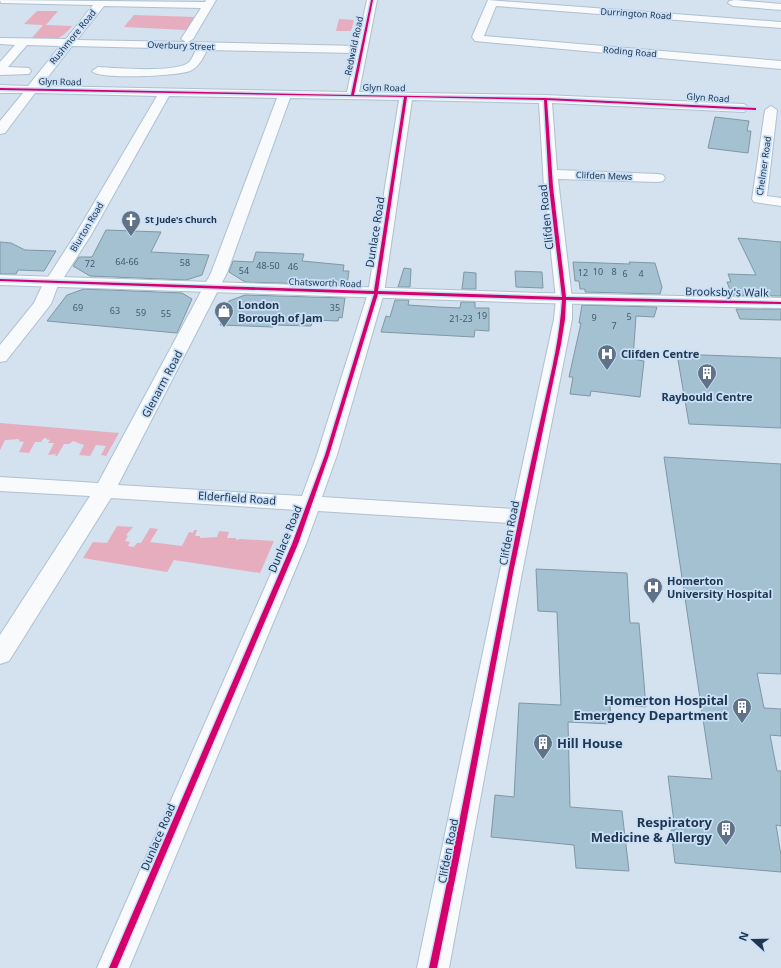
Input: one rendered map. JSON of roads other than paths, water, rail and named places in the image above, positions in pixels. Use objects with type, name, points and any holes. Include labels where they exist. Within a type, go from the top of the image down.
[{"type":"street","points":[[1,0],[209,2]]},
{"type":"street","name":"Redwald Road","points":[[352,96],[372,0]]},
{"type":"street","name":"Rushmore Road","points":[[0,130],[101,2]]},
{"type":"street","points":[[187,39],[209,2]]},
{"type":"street","name":"Durrington Road","points":[[493,2],[781,25]]},
{"type":"street","name":"Roding Road","points":[[493,2],[478,37],[480,39],[781,65]]},
{"type":"street","points":[[733,3],[781,7]]},
{"type":"street","name":"Overbury Street","points":[[0,41],[362,50]]},
{"type":"street","points":[[0,70],[24,42]]},
{"type":"street","points":[[98,71],[167,72],[181,70],[192,66],[203,46]]},
{"type":"street","points":[[0,70],[25,71]]},
{"type":"street","name":"Glyn Road","points":[[0,89],[545,99],[776,111]]},
{"type":"street","name":"Blurton Road","points":[[0,357],[42,304],[53,282],[83,235],[165,92]]},
{"type":"street","name":"Glenarm Road","points":[[0,655],[105,490],[194,323],[212,287],[285,94]]},
{"type":"street","name":"Dunlace Road","points":[[113,968],[286,565],[310,503],[341,410],[376,293],[406,97]]},
{"type":"street","name":"Clifden Road","points":[[433,968],[458,854],[522,517],[563,319],[564,299],[545,99]]},
{"type":"street","name":"Chelmer Road","points":[[776,111],[759,200],[781,202]]},
{"type":"street","name":"Clifden Mews","points":[[551,174],[658,178]]},
{"type":"street","name":"Chatsworth Road","points":[[0,280],[564,299],[673,301]]},
{"type":"street","name":"Brooksby's Walk","points":[[673,301],[781,302]]},
{"type":"street","name":"Elderfield Road","points":[[0,484],[522,517]]},
{"type":"place","name":"St Jude's Church","points":[[131,237]]},
{"type":"place","name":"London Borough of Jam","points":[[224,328]]},
{"type":"place","name":"Clifden Centre","points":[[607,371]]},
{"type":"place","name":"Raybould Centre","points":[[707,390]]},
{"type":"place","name":"Homerton University Hospital","points":[[653,604]]},
{"type":"place","name":"Homerton Hospital Emergency Department","points":[[742,724]]},
{"type":"place","name":"Hill House","points":[[543,760]]},
{"type":"place","name":"Respiratory Medicine & Allergy","points":[[726,846]]}]
